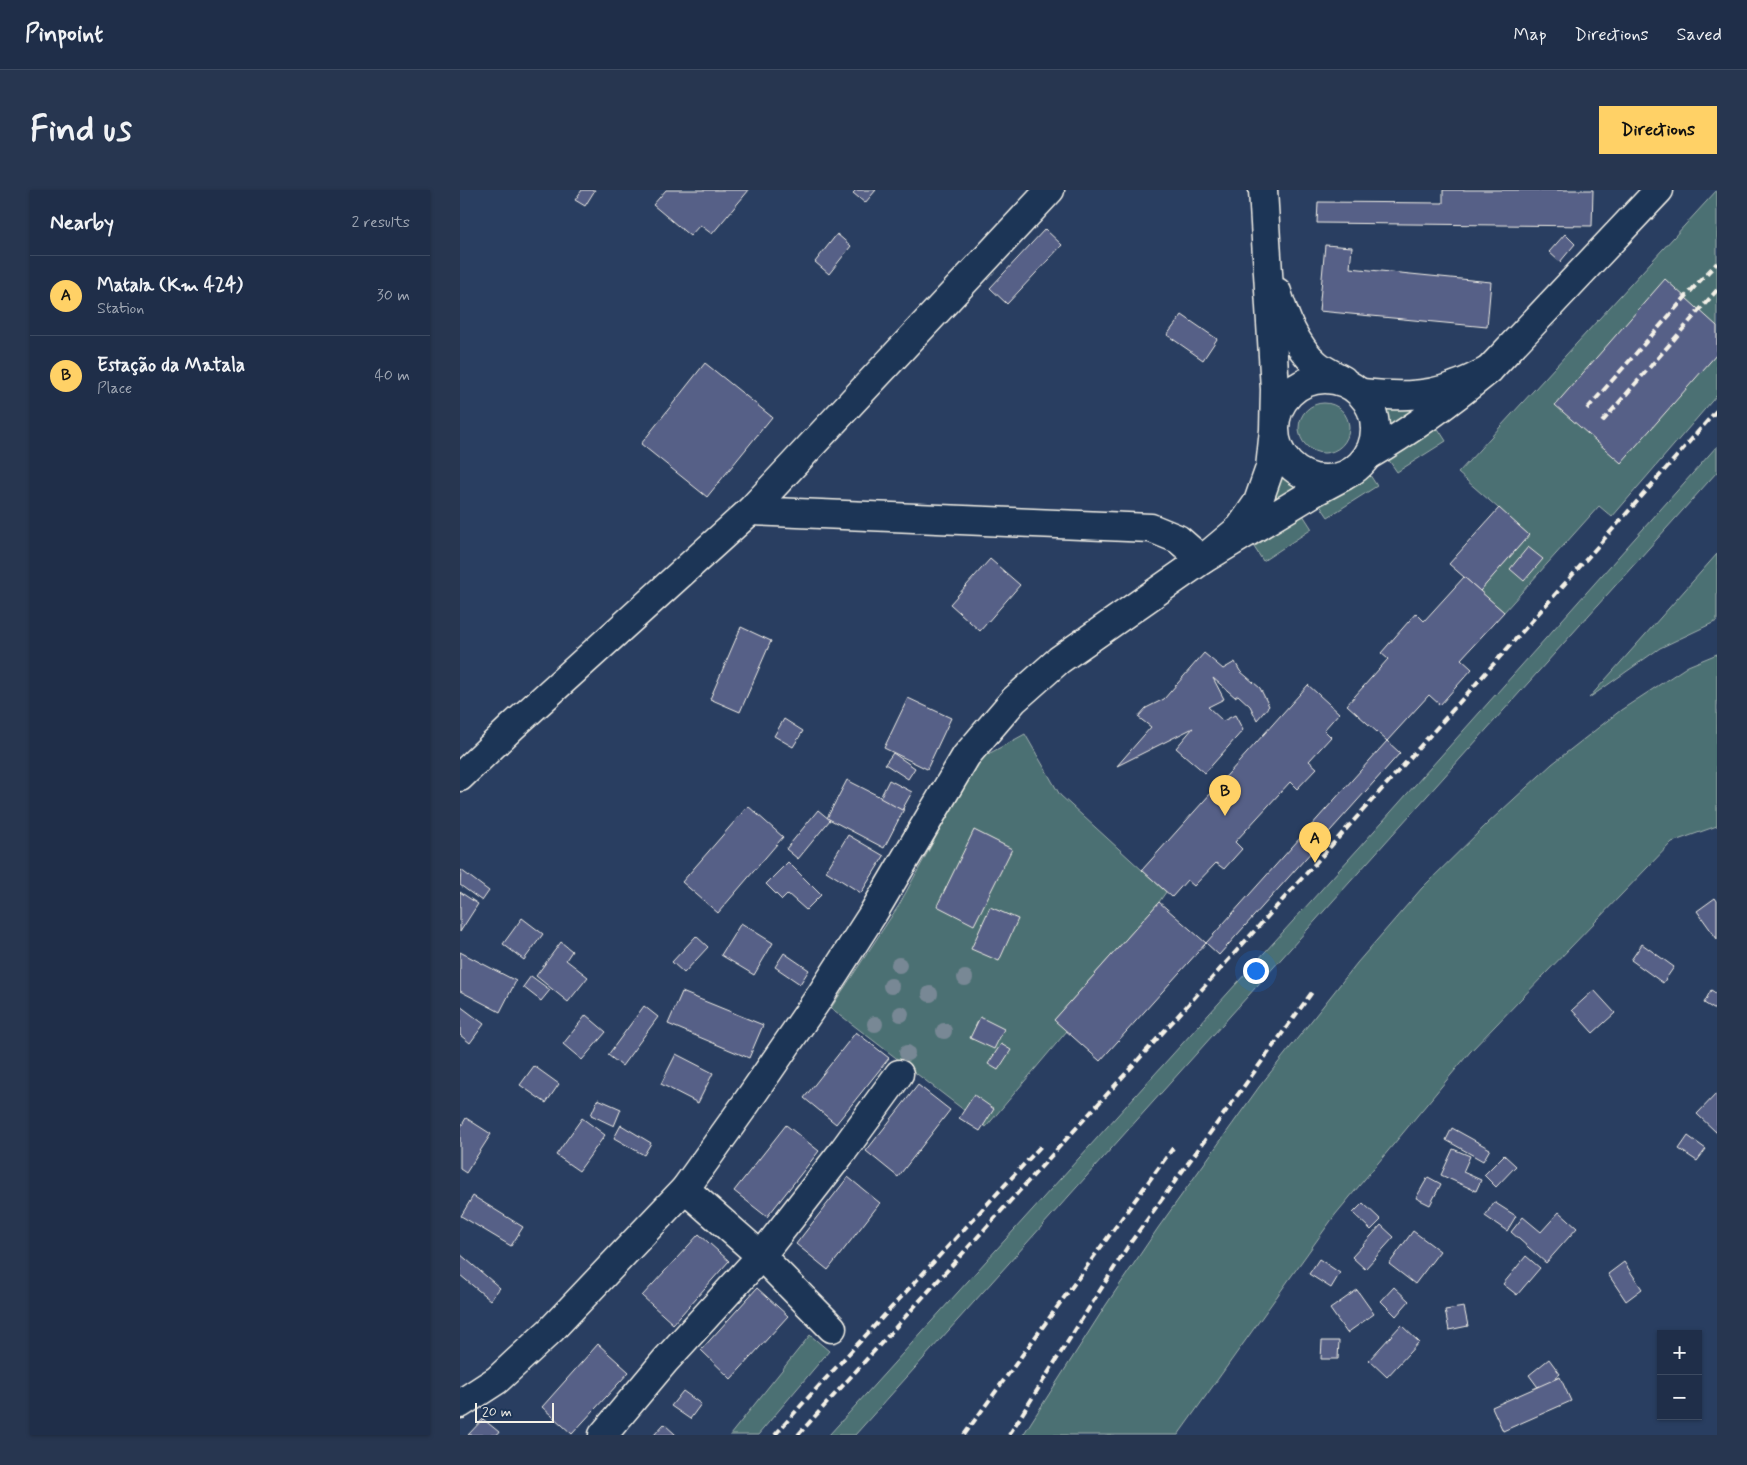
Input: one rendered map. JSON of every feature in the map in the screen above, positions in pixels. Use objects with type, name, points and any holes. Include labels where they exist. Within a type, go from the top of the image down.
[{"type":"street","points":[[460,777],[512,727],[750,510],[1050,190]]},
{"type":"street","points":[[1264,190],[1275,389],[1274,430],[1277,446],[1285,460],[1297,471],[1312,478],[1328,480],[1344,476]]},
{"type":"street","points":[[1368,455],[1442,409],[1489,370],[1636,202],[1659,190]]},
{"type":"street","points":[[460,1404],[498,1380],[552,1330],[685,1189],[836,972],[966,756],[1014,700],[1059,660],[1202,560],[1316,491],[1358,468],[1368,455],[1375,440],[1376,424],[1372,407],[1355,388],[1317,365],[1299,345],[1284,313],[1268,259]]},
{"type":"street","points":[[1202,560],[1240,528],[1258,502],[1270,468],[1277,413],[1285,398],[1298,386],[1314,379],[1331,378],[1355,388],[1387,395],[1418,395],[1453,387],[1489,370]]},
{"type":"street","points":[[750,510],[1151,528],[1178,539],[1202,560]]},
{"type":"street","points":[[603,1435],[665,1362],[761,1256],[843,1151],[899,1074]]},
{"type":"street","points":[[685,1189],[761,1256],[832,1328]]},
{"type":"green space","points":[[1717,190],[1717,395],[1612,517],[1599,506],[1504,612],[1480,591],[1529,535],[1458,473]]},
{"type":"green space","points":[[1329,403],[1342,410],[1348,418],[1348,438],[1342,446],[1334,452],[1319,453],[1306,446],[1300,438],[1299,423],[1306,410],[1314,404]]},
{"type":"green space","points":[[1434,403],[1387,432],[1387,419],[1380,405]]},
{"type":"green space","points":[[1437,427],[1446,441],[1397,472],[1388,459]]},
{"type":"green space","points":[[1717,446],[1717,472],[855,1435],[829,1435],[1358,849]]},
{"type":"green space","points":[[1278,469],[1290,480],[1306,486],[1259,518]]},
{"type":"green space","points":[[1368,472],[1377,486],[1328,517],[1319,504]]},
{"type":"green space","points":[[1303,515],[1312,529],[1263,561],[1254,547]]},
{"type":"green space","points":[[1717,554],[1717,621],[1660,648],[1589,698]]},
{"type":"green space","points":[[1717,654],[1717,826],[1672,842],[1470,1052],[1335,1215],[1178,1435],[1023,1435],[1158,1228],[1259,1087],[1357,963],[1422,888],[1552,764],[1621,710],[1688,666]]},
{"type":"green space","points":[[1025,734],[1060,795],[1166,892],[1054,1020],[1067,1031],[986,1127],[831,1008],[899,905],[969,776],[981,758]]},
{"type":"green space","points":[[810,1335],[829,1351],[758,1435],[730,1435]]},
{"type":"building","points":[[582,190],[595,190],[585,206],[575,200]]},
{"type":"building","points":[[666,190],[749,190],[712,234],[700,225],[690,236],[653,205]]},
{"type":"building","points":[[856,190],[876,190],[865,203],[853,193]]},
{"type":"building","points":[[1443,190],[1593,190],[1592,226],[1317,223],[1318,202],[1443,203]]},
{"type":"building","points":[[1045,229],[1062,245],[1007,304],[990,288]]},
{"type":"building","points":[[837,234],[851,246],[829,274],[815,262]]},
{"type":"building","points":[[1565,234],[1575,244],[1560,262],[1549,252]]},
{"type":"building","points":[[1325,245],[1352,247],[1350,268],[1491,282],[1487,327],[1319,311]]},
{"type":"building","points":[[1665,279],[1717,326],[1717,354],[1621,463],[1555,405]]},
{"type":"building","points":[[1182,315],[1217,339],[1203,360],[1167,335]]},
{"type":"building","points":[[705,363],[772,417],[707,497],[641,444]]},
{"type":"building","points":[[1499,508],[1529,535],[1480,591],[1449,564]]},
{"type":"building","points":[[1528,547],[1543,559],[1524,581],[1510,569]]},
{"type":"building","points":[[990,559],[1020,585],[980,631],[950,604]]},
{"type":"building","points":[[1464,577],[1504,612],[1461,659],[1472,669],[1440,705],[1429,695],[1387,741],[1347,705],[1388,659],[1381,653],[1416,613],[1424,621]]},
{"type":"building","points":[[741,627],[771,641],[740,712],[710,699]]},
{"type":"building","points":[[1204,653],[1223,669],[1235,662],[1240,671],[1260,688],[1269,706],[1257,720],[1250,706],[1238,695],[1235,697],[1213,678],[1224,699],[1208,707],[1223,721],[1235,715],[1243,730],[1205,773],[1176,748],[1193,728],[1117,766],[1151,727],[1138,717],[1146,708],[1164,699]]},
{"type":"building","points":[[1308,685],[1339,713],[1324,730],[1331,737],[1309,761],[1317,768],[1297,789],[1290,782],[1235,842],[1242,849],[1224,869],[1216,863],[1194,886],[1187,880],[1172,897],[1142,870]]},
{"type":"building","points":[[908,698],[951,718],[927,769],[884,748]]},
{"type":"building","points":[[784,719],[803,731],[793,747],[774,736]]},
{"type":"building","points":[[1387,741],[1400,753],[1219,955],[1206,943]]},
{"type":"building","points":[[893,753],[915,768],[908,779],[885,764]]},
{"type":"building","points":[[847,780],[904,809],[884,848],[827,818]]},
{"type":"building","points":[[889,780],[912,792],[902,810],[880,798]]},
{"type":"building","points":[[748,806],[783,837],[718,913],[682,882]]},
{"type":"building","points":[[818,810],[830,820],[798,859],[786,849]]},
{"type":"building","points":[[974,830],[1012,849],[974,925],[937,906]]},
{"type":"building","points":[[848,835],[884,856],[861,893],[826,871]]},
{"type":"building","points":[[788,862],[821,895],[806,910],[788,894],[782,900],[766,884]]},
{"type":"building","points":[[461,870],[489,891],[482,901],[460,885]]},
{"type":"building","points":[[460,892],[478,904],[460,932]]},
{"type":"building","points":[[1715,898],[1717,901],[1717,939],[1697,911]]},
{"type":"building","points":[[1159,902],[1206,943],[1100,1061],[1054,1020]]},
{"type":"building","points":[[990,907],[1018,919],[999,961],[971,949]]},
{"type":"building","points":[[522,918],[543,934],[524,960],[503,944]]},
{"type":"building","points":[[741,923],[773,943],[754,975],[721,955]]},
{"type":"building","points":[[696,936],[708,947],[684,973],[672,962]]},
{"type":"building","points":[[561,942],[572,951],[566,960],[588,977],[568,1002],[536,976]]},
{"type":"building","points":[[1642,944],[1674,967],[1663,983],[1631,960]]},
{"type":"building","points":[[460,952],[516,981],[500,1012],[460,991]]},
{"type":"building","points":[[784,953],[809,970],[800,984],[775,967]]},
{"type":"building","points":[[531,976],[550,990],[541,1001],[523,987]]},
{"type":"building","points":[[1594,990],[1615,1013],[1593,1033],[1572,1010]]},
{"type":"building","points":[[1711,990],[1717,994],[1717,1011],[1704,1003]]},
{"type":"building","points":[[682,992],[763,1025],[749,1058],[668,1024]]},
{"type":"building","points":[[460,1006],[484,1024],[470,1043],[460,1035]]},
{"type":"building","points":[[644,1006],[658,1017],[622,1066],[608,1055]]},
{"type":"building","points":[[586,1015],[606,1032],[582,1060],[563,1044]]},
{"type":"building","points":[[980,1017],[1004,1029],[994,1049],[970,1038]]},
{"type":"building","points":[[856,1032],[889,1058],[836,1124],[804,1098]]},
{"type":"building","points":[[1001,1044],[1011,1050],[998,1070],[988,1064]]},
{"type":"building","points":[[676,1054],[713,1073],[698,1103],[661,1084]]},
{"type":"building","points":[[534,1066],[559,1084],[546,1103],[520,1085]]},
{"type":"building","points":[[918,1085],[950,1110],[898,1177],[866,1151]]},
{"type":"building","points":[[1717,1093],[1717,1133],[1697,1114]]},
{"type":"building","points":[[974,1095],[994,1109],[980,1131],[959,1118]]},
{"type":"building","points":[[598,1099],[621,1109],[614,1126],[591,1115]]},
{"type":"building","points":[[466,1118],[491,1134],[466,1173],[460,1169],[460,1128]]},
{"type":"building","points":[[582,1118],[605,1135],[579,1171],[556,1155]]},
{"type":"building","points":[[621,1125],[651,1143],[644,1155],[614,1138]]},
{"type":"building","points":[[786,1125],[819,1151],[767,1217],[734,1191]]},
{"type":"building","points":[[1452,1128],[1490,1149],[1483,1161],[1446,1140]]},
{"type":"building","points":[[1688,1136],[1706,1149],[1697,1161],[1679,1149]]},
{"type":"building","points":[[1453,1149],[1470,1156],[1463,1172],[1481,1180],[1476,1191],[1441,1175]]},
{"type":"building","points":[[1504,1155],[1516,1166],[1496,1187],[1484,1175]]},
{"type":"building","points":[[848,1177],[880,1203],[828,1270],[796,1244]]},
{"type":"building","points":[[1428,1177],[1441,1184],[1430,1205],[1416,1198]]},
{"type":"building","points":[[473,1196],[523,1227],[511,1246],[461,1216]]},
{"type":"building","points":[[1494,1202],[1516,1216],[1507,1231],[1485,1216]]},
{"type":"building","points":[[1363,1203],[1381,1220],[1371,1230],[1353,1213]]},
{"type":"building","points":[[1559,1212],[1577,1228],[1546,1263],[1511,1232],[1523,1217],[1541,1232]]},
{"type":"building","points":[[1381,1225],[1394,1237],[1365,1269],[1352,1257]]},
{"type":"building","points":[[1413,1231],[1440,1251],[1415,1284],[1389,1264]]},
{"type":"building","points":[[699,1234],[729,1261],[673,1324],[642,1296]]},
{"type":"building","points":[[460,1254],[500,1288],[490,1300],[460,1275]]},
{"type":"building","points":[[1526,1256],[1540,1268],[1517,1295],[1503,1284]]},
{"type":"building","points":[[1319,1259],[1340,1273],[1331,1288],[1309,1274]]},
{"type":"building","points":[[1624,1262],[1642,1289],[1626,1301],[1608,1274]]},
{"type":"building","points":[[1394,1287],[1409,1301],[1396,1316],[1381,1301]]},
{"type":"building","points":[[757,1288],[788,1316],[731,1379],[701,1350]]},
{"type":"building","points":[[1357,1290],[1374,1314],[1347,1333],[1330,1309]]},
{"type":"building","points":[[1464,1307],[1468,1326],[1449,1330],[1445,1310]]},
{"type":"building","points":[[1401,1325],[1419,1342],[1387,1377],[1369,1360]]},
{"type":"building","points":[[1322,1341],[1339,1341],[1338,1359],[1321,1359]]},
{"type":"building","points":[[598,1344],[629,1372],[572,1434],[542,1407]]},
{"type":"building","points":[[1549,1359],[1560,1374],[1540,1390],[1529,1375]]},
{"type":"building","points":[[1560,1377],[1571,1401],[1503,1431],[1492,1407]]},
{"type":"building","points":[[683,1391],[701,1404],[690,1419],[671,1406]]},
{"type":"building","points":[[483,1419],[499,1432],[497,1435],[468,1435]]},
{"type":"building","points":[[664,1424],[676,1435],[654,1435]]},
{"type":"railway","points":[[1587,409],[1717,263]]},
{"type":"railway","points":[[1602,422],[1717,290]]},
{"type":"railway","points":[[798,1435],[1375,797],[1717,410]]},
{"type":"railway","points":[[1009,1435],[1128,1246],[1313,991]]},
{"type":"railway","points":[[775,1435],[1041,1146]]},
{"type":"railway","points":[[964,1435],[1173,1148]]},
{"type":"place","name":"Estação da Matala","points":[[1225,816]]},
{"type":"place","name":"Matala (Km 424)","points":[[1315,863]]}]
